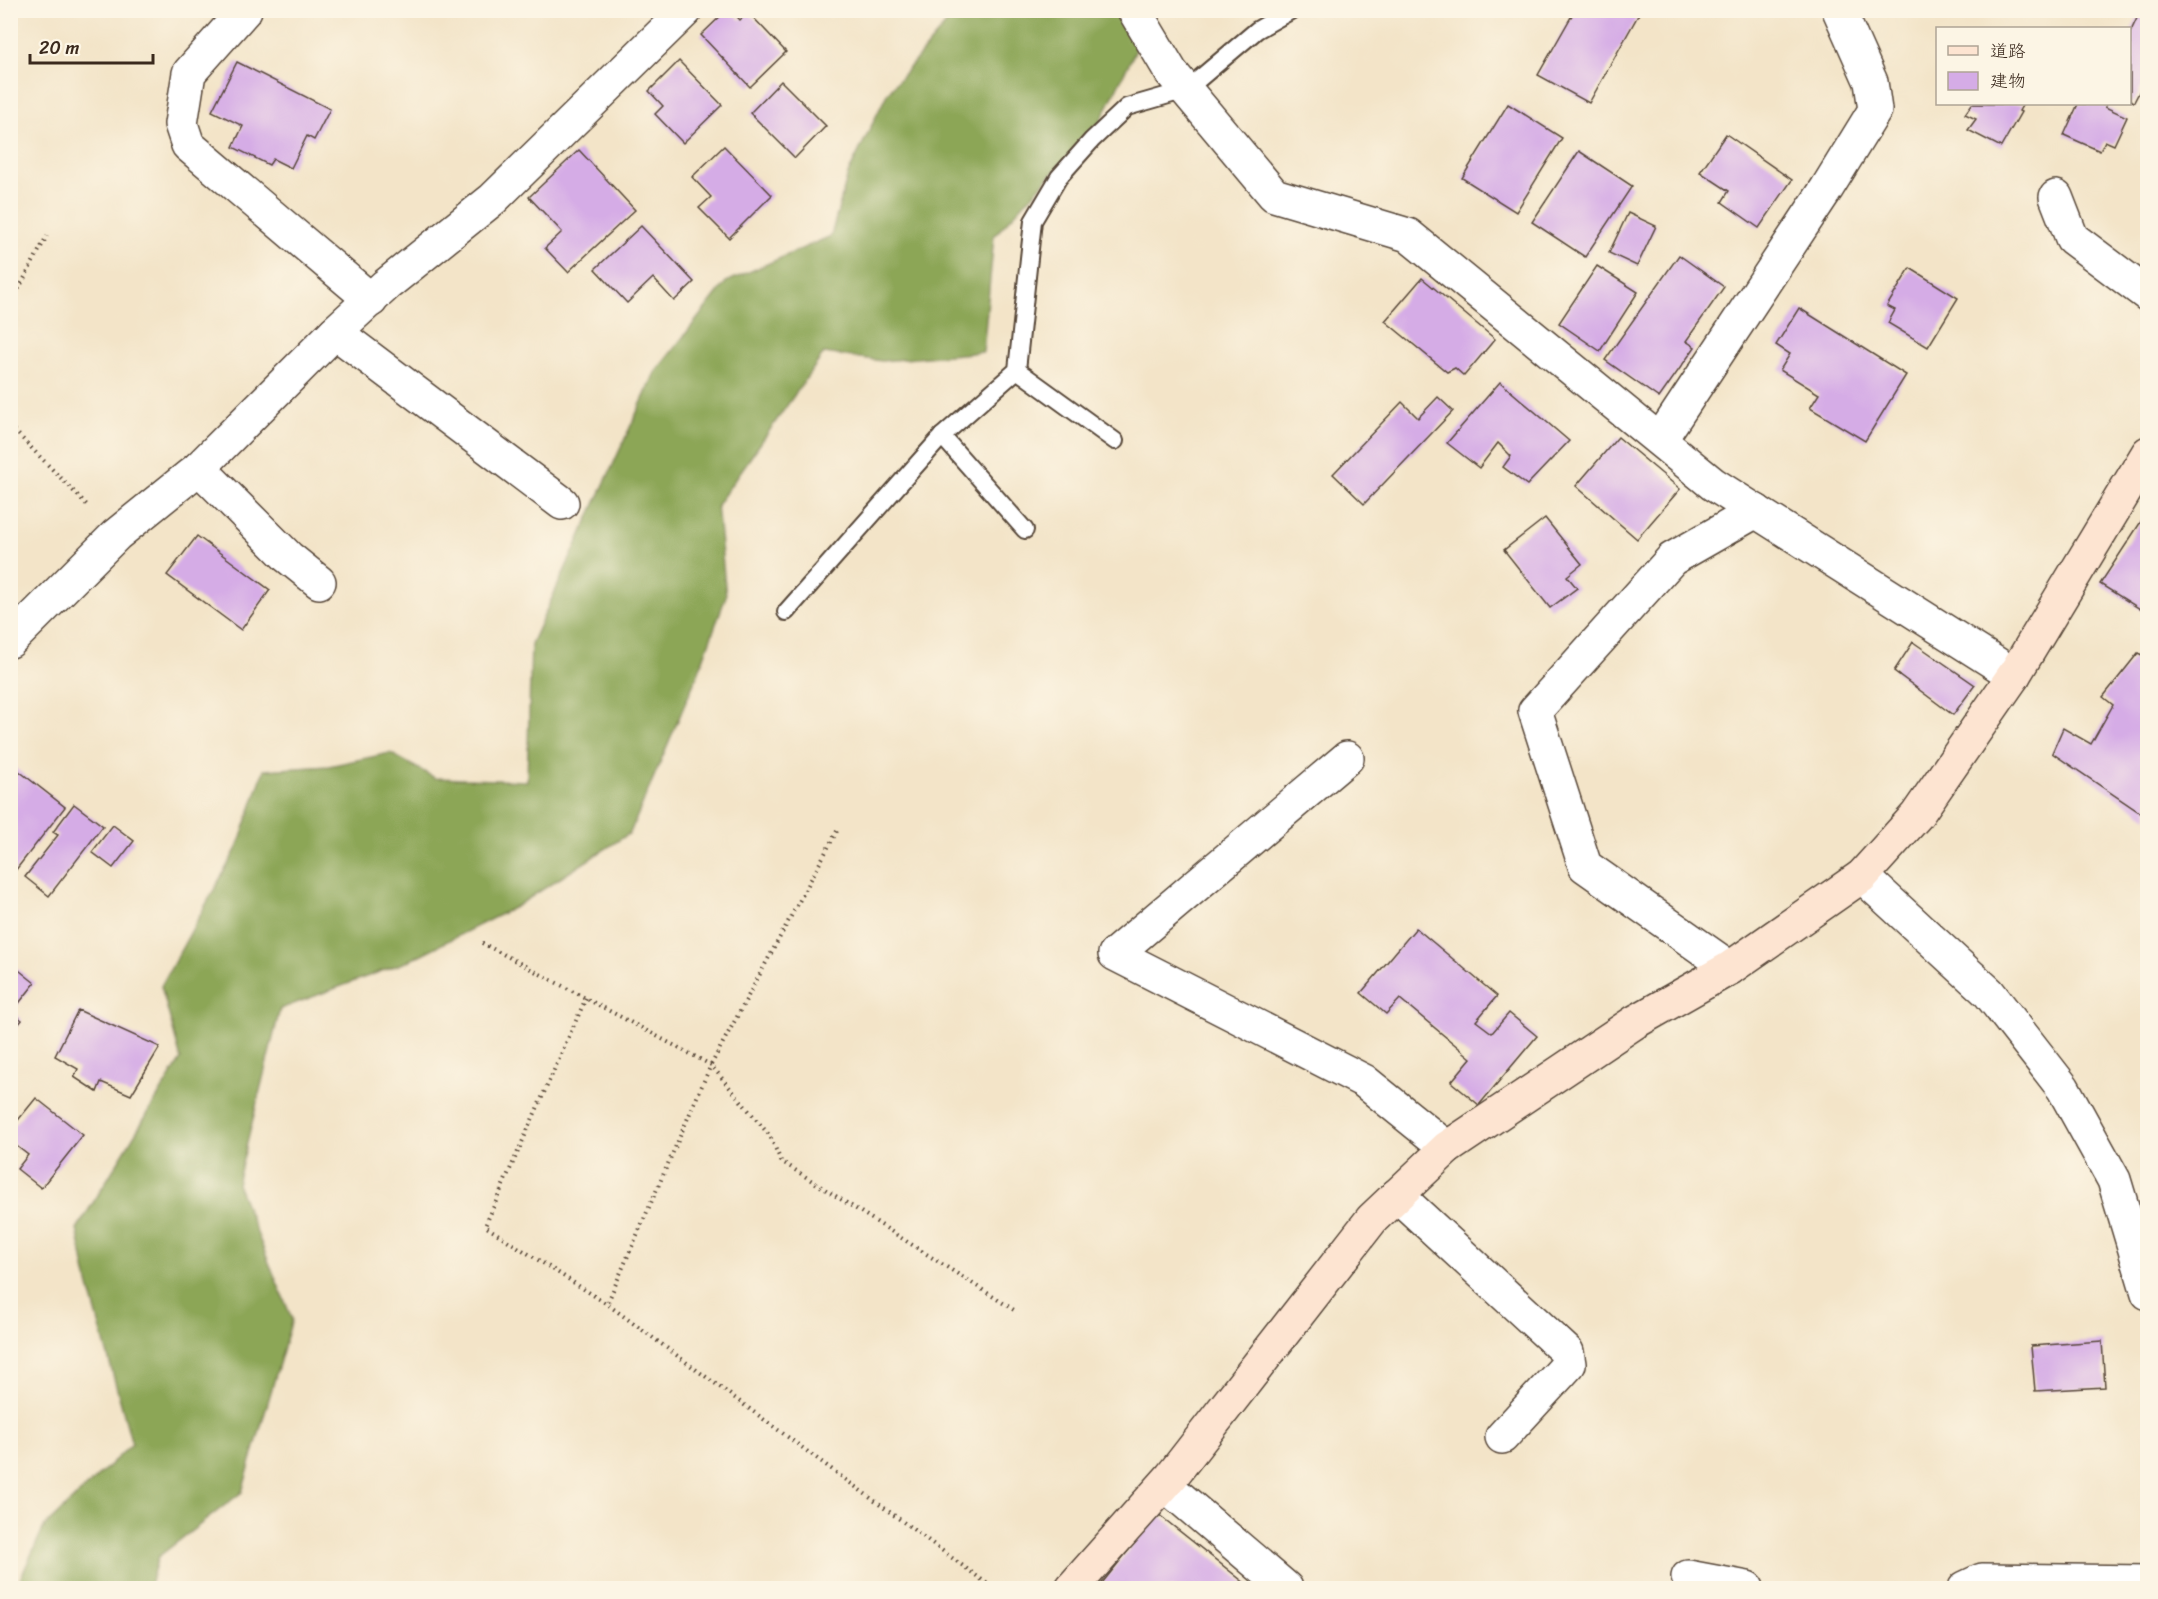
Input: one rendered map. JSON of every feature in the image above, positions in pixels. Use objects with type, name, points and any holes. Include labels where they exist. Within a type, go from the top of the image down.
[{"type":"street","points":[[245,10],[189,73],[181,124],[188,145],[371,300]]},
{"type":"street","points":[[10,641],[116,535],[199,468],[335,332],[493,199],[686,10]]},
{"type":"street","points":[[1134,10],[1170,72],[1274,195],[1408,235],[1713,484],[2014,675]]},
{"type":"street","points":[[1660,440],[1827,188],[1875,110],[1871,82],[1839,10]]},
{"type":"street","points":[[2056,196],[2072,238],[2148,295]]},
{"type":"street","points":[[335,332],[562,503]]},
{"type":"street","points":[[1072,1588],[1165,1485],[1372,1219],[1447,1148],[1635,1022],[1730,968],[1862,876],[1917,815],[2014,675],[2148,453]]},
{"type":"street","points":[[199,468],[288,557],[318,582]]},
{"type":"street","points":[[1730,968],[1585,866],[1535,711],[1672,559],[1756,511]]},
{"type":"street","points":[[1347,758],[1116,954],[1364,1081],[1447,1148]]},
{"type":"street","points":[[1862,876],[1989,993],[2063,1088],[2114,1180],[2148,1293]]},
{"type":"street","points":[[1397,1195],[1567,1352],[1569,1364],[1502,1437]]},
{"type":"street","points":[[1165,1485],[1286,1588]]},
{"type":"street","points":[[1688,1576],[1747,1588]]},
{"type":"street","points":[[1965,1588],[1982,1580],[2148,1582]]},
{"type":"lane","points":[[786,612],[942,436],[1017,370],[1033,221],[1054,186],[1092,140],[1127,107],[1186,90],[1257,30],[1292,10]]},
{"type":"lane","points":[[1017,370],[1115,441]]},
{"type":"lane","points":[[942,436],[1025,530]]},
{"type":"path","points":[[10,305],[47,236]]},
{"type":"path","points":[[10,426],[116,535]]},
{"type":"path","points":[[607,1305],[711,1065],[837,831]]},
{"type":"path","points":[[482,943],[711,1065],[770,1136],[781,1161],[1014,1310]]},
{"type":"path","points":[[586,998],[485,1226],[607,1305],[993,1588]]},
{"type":"green space","points":[[957,11],[1155,11],[1100,122],[994,236],[983,352],[882,361],[824,353],[717,505],[726,596],[699,671],[630,833],[517,906],[406,962],[280,1009],[237,1184],[292,1319],[242,1492],[158,1557],[149,1588],[16,1588],[44,1527],[132,1444],[88,1283],[77,1229],[181,1059],[161,986],[238,846],[264,770],[329,766],[390,753],[435,778],[527,781],[531,644],[655,373],[726,282],[831,236],[848,174],[887,94]]},
{"type":"building","points":[[727,10],[731,10],[740,20],[748,12],[786,52],[750,87],[701,35]]},
{"type":"building","points":[[1575,10],[1641,10],[1589,103],[1538,75]]},
{"type":"building","points":[[2140,12],[2148,16],[2148,75],[2134,102],[2131,100],[2131,31]]},
{"type":"building","points":[[679,61],[722,105],[683,143],[655,114],[663,106],[649,91]]},
{"type":"building","points":[[237,62],[330,109],[314,140],[307,136],[291,168],[273,159],[269,165],[233,147],[243,126],[212,111]]},
{"type":"building","points":[[781,81],[826,126],[795,158],[750,113]]},
{"type":"building","points":[[1508,104],[1562,138],[1516,212],[1462,178]]},
{"type":"building","points":[[1971,105],[2022,105],[2019,111],[2021,112],[2001,147],[1968,130],[1976,119],[1965,114]]},
{"type":"building","points":[[2078,105],[2106,105],[2105,107],[2127,117],[2114,145],[2105,141],[2100,151],[2064,135]]},
{"type":"building","points":[[1726,134],[1792,180],[1759,228],[1722,202],[1729,191],[1700,172]]},
{"type":"building","points":[[724,146],[772,195],[729,238],[699,208],[711,197],[692,177]]},
{"type":"building","points":[[579,150],[635,210],[568,272],[545,248],[562,232],[529,197]]},
{"type":"building","points":[[1579,151],[1632,186],[1585,257],[1532,222]]},
{"type":"building","points":[[1628,213],[1656,226],[1637,266],[1609,253]]},
{"type":"building","points":[[641,226],[694,282],[674,301],[653,278],[627,303],[595,269]]},
{"type":"building","points":[[1679,255],[1724,287],[1686,341],[1695,347],[1659,398],[1605,360]]},
{"type":"building","points":[[1597,266],[1638,292],[1600,351],[1559,323]]},
{"type":"building","points":[[1910,268],[1958,298],[1928,347],[1888,323],[1895,310],[1887,306]]},
{"type":"building","points":[[1422,278],[1495,339],[1464,376],[1455,368],[1447,372],[1385,321]]},
{"type":"building","points":[[1799,308],[1906,375],[1865,441],[1810,408],[1819,394],[1780,370],[1790,354],[1776,345]]},
{"type":"building","points":[[1500,382],[1569,441],[1527,485],[1503,467],[1511,456],[1498,443],[1479,468],[1447,443]]},
{"type":"building","points":[[1438,397],[1453,411],[1364,504],[1333,474],[1402,402],[1418,418]]},
{"type":"building","points":[[1618,437],[1680,489],[1637,539],[1576,486]]},
{"type":"building","points":[[2148,511],[2148,614],[2100,584]]},
{"type":"building","points":[[1545,518],[1582,564],[1567,576],[1577,588],[1550,608],[1504,550]]},
{"type":"building","points":[[197,536],[270,590],[241,630],[167,575]]},
{"type":"building","points":[[1913,642],[1975,685],[1953,715],[1894,671]]},
{"type":"building","points":[[2138,653],[2148,658],[2148,818],[2052,753],[2063,728],[2091,744],[2113,705],[2103,697]]},
{"type":"building","points":[[10,764],[65,807],[15,871],[10,868]]},
{"type":"building","points":[[74,804],[103,826],[49,896],[25,877],[58,835],[53,832]]},
{"type":"building","points":[[113,825],[134,841],[113,868],[92,852]]},
{"type":"building","points":[[1416,928],[1497,996],[1476,1021],[1492,1033],[1509,1013],[1537,1036],[1479,1105],[1451,1082],[1471,1058],[1400,999],[1386,1014],[1361,993]]},
{"type":"building","points":[[10,963],[35,983],[12,1012],[22,1020],[10,1034]]},
{"type":"building","points":[[78,1010],[160,1047],[131,1095],[101,1082],[97,1092],[74,1077],[78,1069],[55,1056]]},
{"type":"building","points":[[36,1098],[83,1135],[41,1188],[17,1169],[28,1155],[10,1141],[10,1130]]},
{"type":"building","points":[[2102,1341],[2105,1387],[2035,1391],[2031,1346]]},
{"type":"building","points":[[1158,1514],[1251,1588],[1098,1588]]}]
